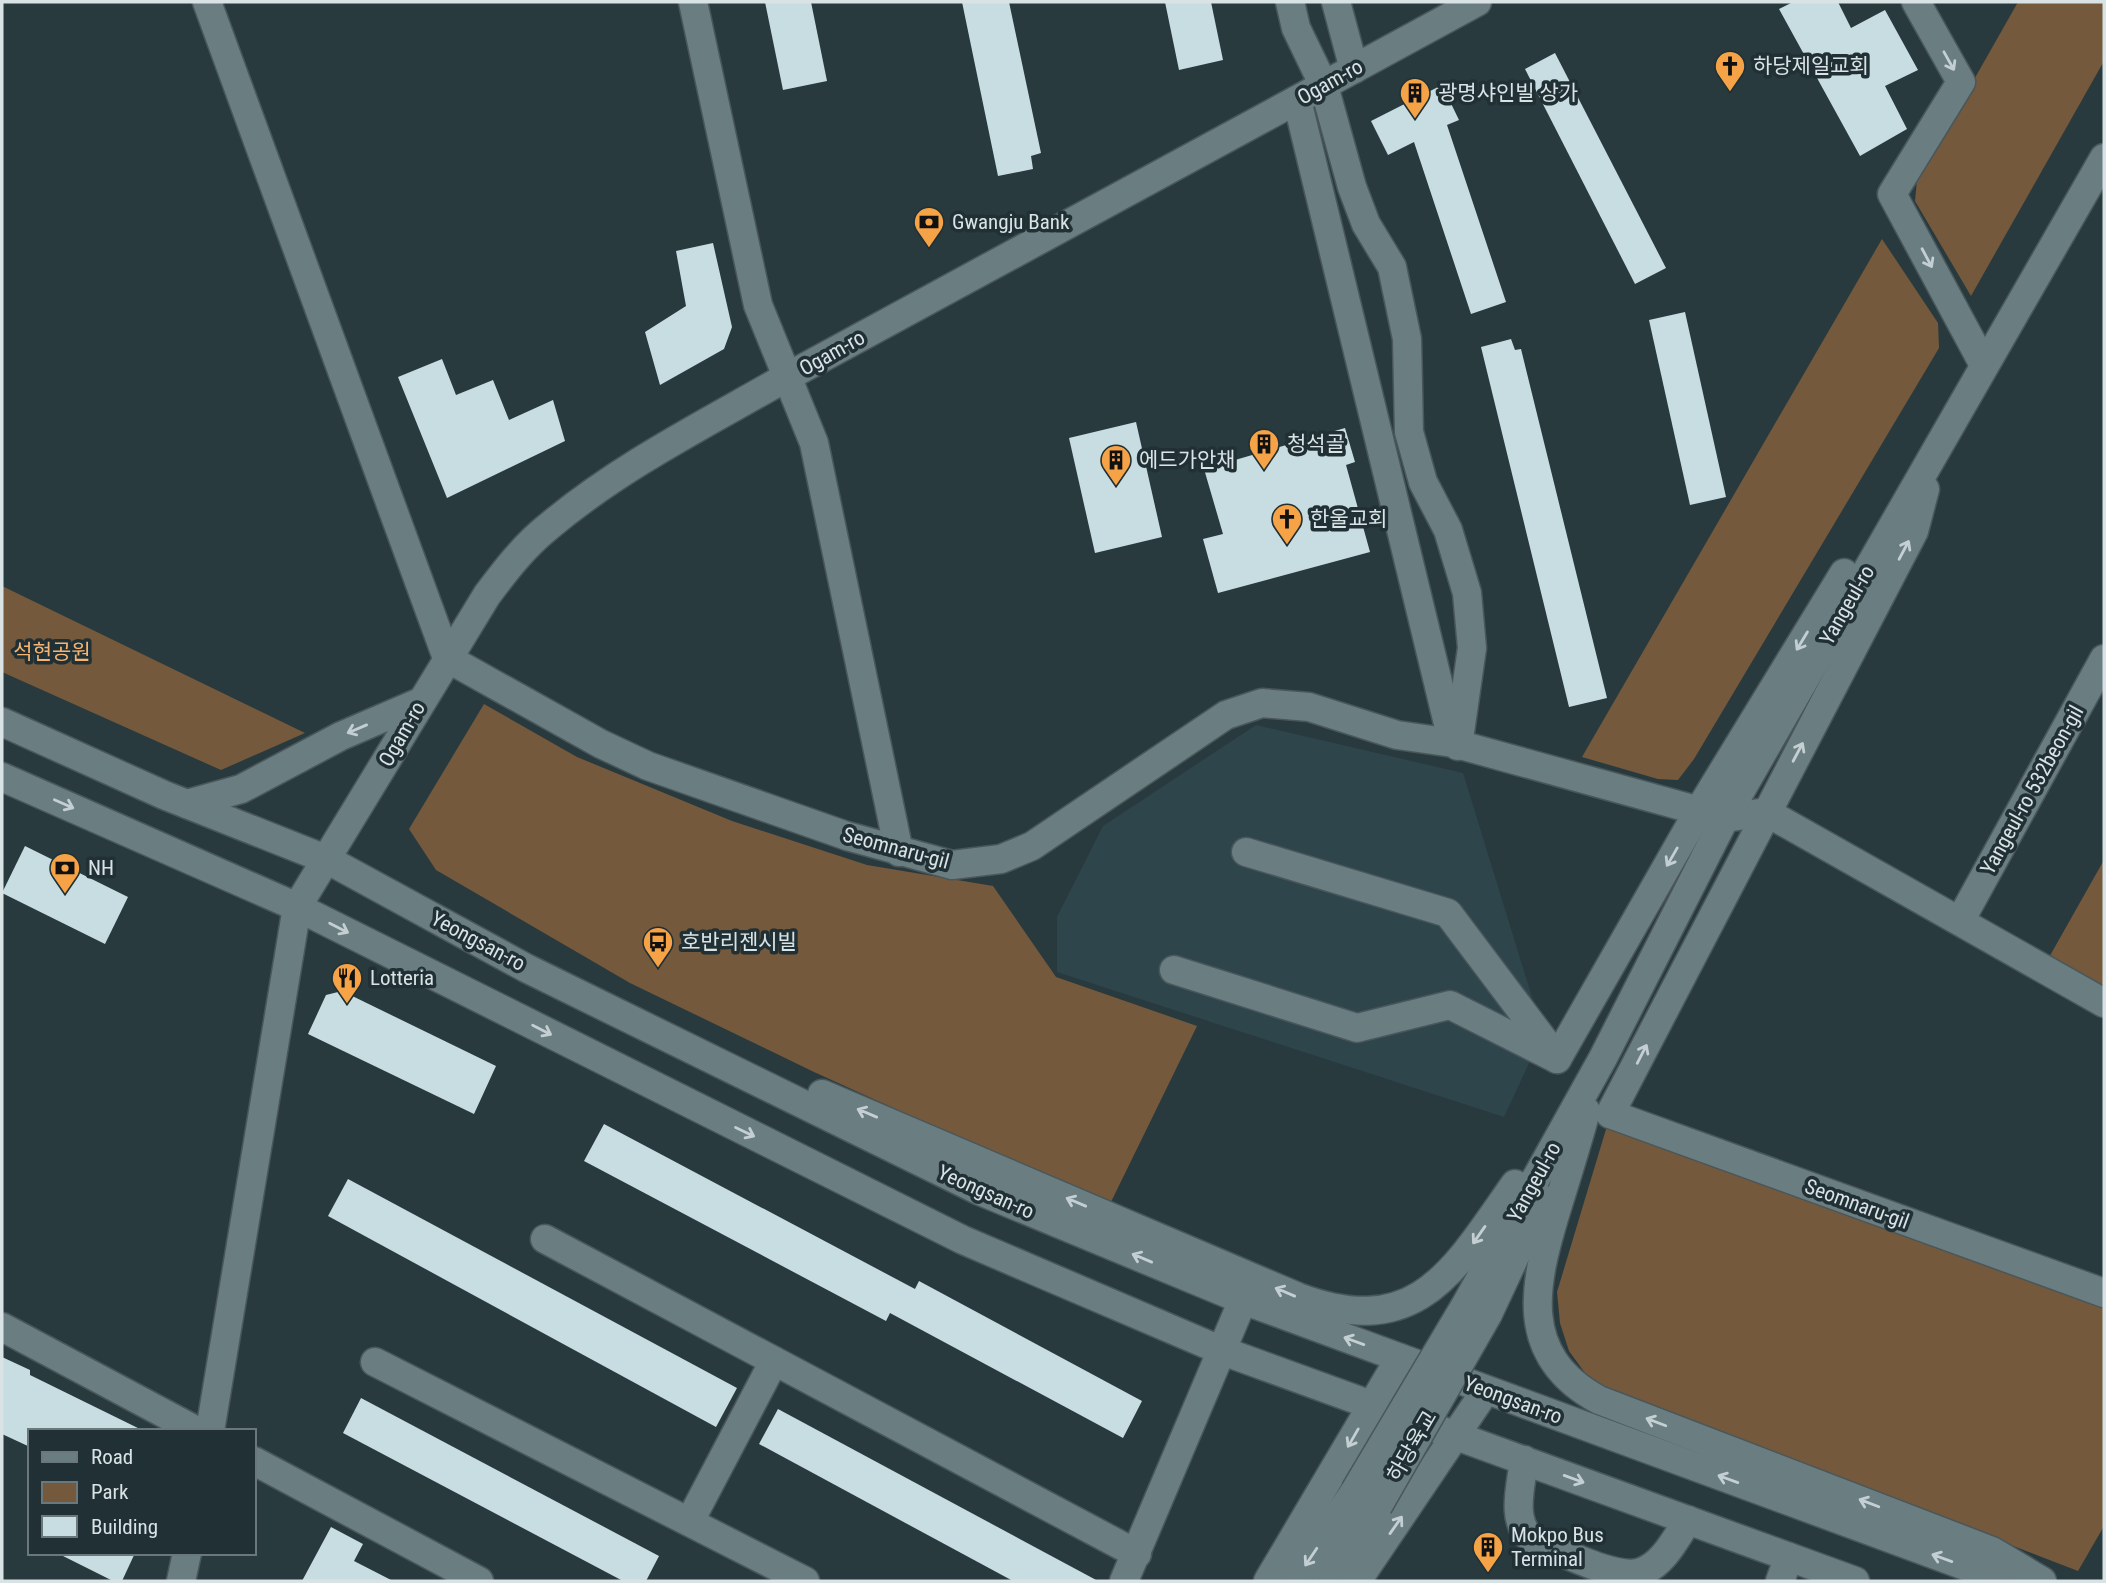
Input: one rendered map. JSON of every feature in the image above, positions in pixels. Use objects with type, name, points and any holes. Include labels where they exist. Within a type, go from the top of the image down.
[{"type":"street","points":[[206,2],[447,658]]},
{"type":"street","points":[[693,2],[758,304],[785,378],[807,420],[814,443],[899,852]]},
{"type":"street","points":[[1290,2],[1296,28],[1324,86],[1352,187],[1366,224],[1392,267],[1407,339],[1409,432],[1423,482],[1448,530],[1467,593],[1472,649],[1455,745]]},
{"type":"street","points":[[1336,2],[1353,69]]},
{"type":"street","name":"Ogam-ro","points":[[297,907],[487,595],[516,558],[547,527],[607,483],[785,378],[1477,2]]},
{"type":"street","points":[[1916,2],[1961,82],[1892,194],[1984,365]]},
{"type":"street","points":[[1297,100],[1455,745]]},
{"type":"street","points":[[1557,1059],[1711,815],[1863,542],[1914,488],[2104,159]]},
{"type":"street","points":[[1766,812],[1914,531],[1937,445]]},
{"type":"street","name":"Seomnaru-gil","points":[[447,658],[601,744],[648,766],[899,852],[952,865],[1001,859],[1032,846],[1226,716],[1262,703],[1281,702],[1309,707],[1397,735],[1455,745],[1711,815]]},
{"type":"street","name":"Yangeul-ro 532beon-gil","points":[[1960,921],[2104,659]]},
{"type":"street","points":[[187,804],[241,789],[341,736],[420,702]]},
{"type":"street","name":"Yeongsan-ro","points":[[2,722],[187,804],[328,860],[526,968],[980,1191],[1243,1300],[2006,1581]]},
{"type":"street","points":[[2,777],[297,907],[963,1240],[1220,1350],[1688,1520],[1784,1569],[1855,1581]]},
{"type":"street","points":[[1711,815],[1766,812],[2104,1003]]},
{"type":"street","name":"Seomnaru-gil","points":[[1766,812],[1610,1114],[2104,1293]]},
{"type":"street","name":"Yangeul-ro","points":[[1476,1310],[1603,1058],[1711,815]]},
{"type":"street","points":[[1246,852],[1448,913],[1557,1059]]},
{"type":"street","points":[[210,1429],[297,907]]},
{"type":"street","points":[[526,968],[1273,1287],[1339,1311],[1361,1312],[1402,1305],[1434,1288],[1450,1273],[1603,1058]]},
{"type":"street","points":[[1174,970],[1357,1028],[1450,1005],[1557,1059]]},
{"type":"street","points":[[1603,1058],[1539,1268],[1536,1306],[1539,1328],[1555,1363],[1583,1392],[1599,1400],[1992,1550],[2042,1581]]},
{"type":"street","points":[[545,1239],[1138,1554]]},
{"type":"street","points":[[1124,1581],[1138,1554],[1220,1350],[1243,1300]]},
{"type":"street","name":"하당육교","points":[[1366,1498],[1476,1310]]},
{"type":"street","points":[[2,1327],[193,1429]]},
{"type":"street","points":[[1268,1581],[1399,1357]]},
{"type":"street","points":[[690,1521],[774,1361]]},
{"type":"street","points":[[375,1362],[805,1581]]},
{"type":"street","points":[[1357,1581],[1458,1436],[1486,1390]]},
{"type":"street","points":[[1524,1460],[1518,1513],[1524,1533],[1532,1540],[1619,1573],[1642,1572],[1655,1564],[1688,1520]]},
{"type":"street","points":[[256,1462],[479,1581]]},
{"type":"street","points":[[1294,1581],[1366,1498]]},
{"type":"street","points":[[1326,1581],[1366,1498]]},
{"type":"street","points":[[181,1581],[187,1555]]},
{"type":"shaded area","points":[[1256,725],[1463,773],[1543,1033],[1504,1117],[1057,972],[1057,917],[1103,826]]},
{"type":"green space","points":[[2018,2],[2104,2],[2104,61],[1971,296],[1915,201],[1917,180]]},
{"type":"green space","points":[[1882,239],[1938,323],[1939,348],[1694,759],[1678,780],[1658,779],[1582,757]]},
{"type":"green space","name":"석현공원","points":[[2,586],[305,733],[221,770],[2,672]]},
{"type":"green space","points":[[484,704],[577,757],[732,821],[867,865],[993,886],[1056,977],[1197,1026],[1109,1206],[814,1072],[630,983],[436,870],[409,829]]},
{"type":"green space","points":[[2104,860],[2104,994],[2043,968]]},
{"type":"green space","points":[[1607,1126],[2104,1308],[2104,1526],[2078,1571],[1609,1390],[1585,1373],[1569,1351],[1560,1323],[1557,1292]]},
{"type":"building","points":[[765,2],[811,2],[827,81],[783,90]]},
{"type":"building","points":[[962,2],[1009,2],[1041,153],[1031,156],[1033,169],[998,176]]},
{"type":"building","points":[[1165,2],[1211,2],[1223,60],[1179,70]]},
{"type":"building","points":[[1793,2],[1838,2],[1851,28],[1885,10],[1918,70],[1885,86],[1907,129],[1860,156],[1779,9]]},
{"type":"building","points":[[1555,53],[1666,268],[1635,284],[1525,69]]},
{"type":"building","points":[[1442,85],[1459,120],[1447,125],[1506,302],[1471,314],[1414,142],[1388,155],[1371,121]]},
{"type":"building","points":[[713,243],[732,327],[724,349],[660,385],[645,332],[686,306],[676,251]]},
{"type":"building","points":[[1685,312],[1726,497],[1690,505],[1649,320]]},
{"type":"building","points":[[1511,339],[1515,350],[1521,349],[1607,698],[1569,707],[1481,347]]},
{"type":"building","points":[[442,359],[456,395],[493,380],[509,420],[553,400],[565,441],[447,498],[398,377]]},
{"type":"building","name":"에드가안채","points":[[1136,422],[1162,537],[1095,553],[1069,438]]},
{"type":"building","points":[[1345,428],[1355,462],[1346,465],[1370,552],[1218,593],[1203,539],[1223,534],[1204,469]]},
{"type":"building","name":"NH","points":[[25,846],[128,897],[105,944],[2,893]]},
{"type":"building","points":[[342,991],[496,1066],[474,1114],[308,1034],[326,995]]},
{"type":"building","points":[[604,1124],[915,1289],[919,1281],[1142,1401],[1123,1438],[890,1313],[886,1321],[584,1161]]},
{"type":"building","points":[[348,1179],[737,1388],[716,1427],[328,1216]]},
{"type":"building","points":[[2,1357],[30,1370],[30,1375],[140,1429],[28,1429],[28,1446],[2,1434]]},
{"type":"building","points":[[361,1398],[659,1556],[646,1581],[623,1581],[343,1433]]},
{"type":"building","points":[[778,1409],[1098,1581],[1013,1581],[759,1444]]},
{"type":"building","points":[[331,1527],[363,1544],[354,1561],[393,1581],[302,1581]]},
{"type":"building","points":[[61,1555],[134,1555],[122,1581],[113,1581]]},
{"type":"place","name":"하당제일교회","points":[[1730,93]]},
{"type":"place","name":"광명샤인빌 상가","points":[[1415,120]]},
{"type":"place","name":"Gwangju Bank","points":[[929,249]]},
{"type":"place","name":"청석골","points":[[1264,471]]},
{"type":"place","name":"에드가안채","points":[[1116,487]]},
{"type":"place","name":"한울교회","points":[[1287,546]]},
{"type":"place","name":"NH","points":[[65,895]]},
{"type":"place","name":"호반리젠시빌","points":[[658,969]]},
{"type":"place","name":"Lotteria","points":[[347,1005]]},
{"type":"place","name":"Mokpo Bus Terminal","points":[[1488,1574]]}]
